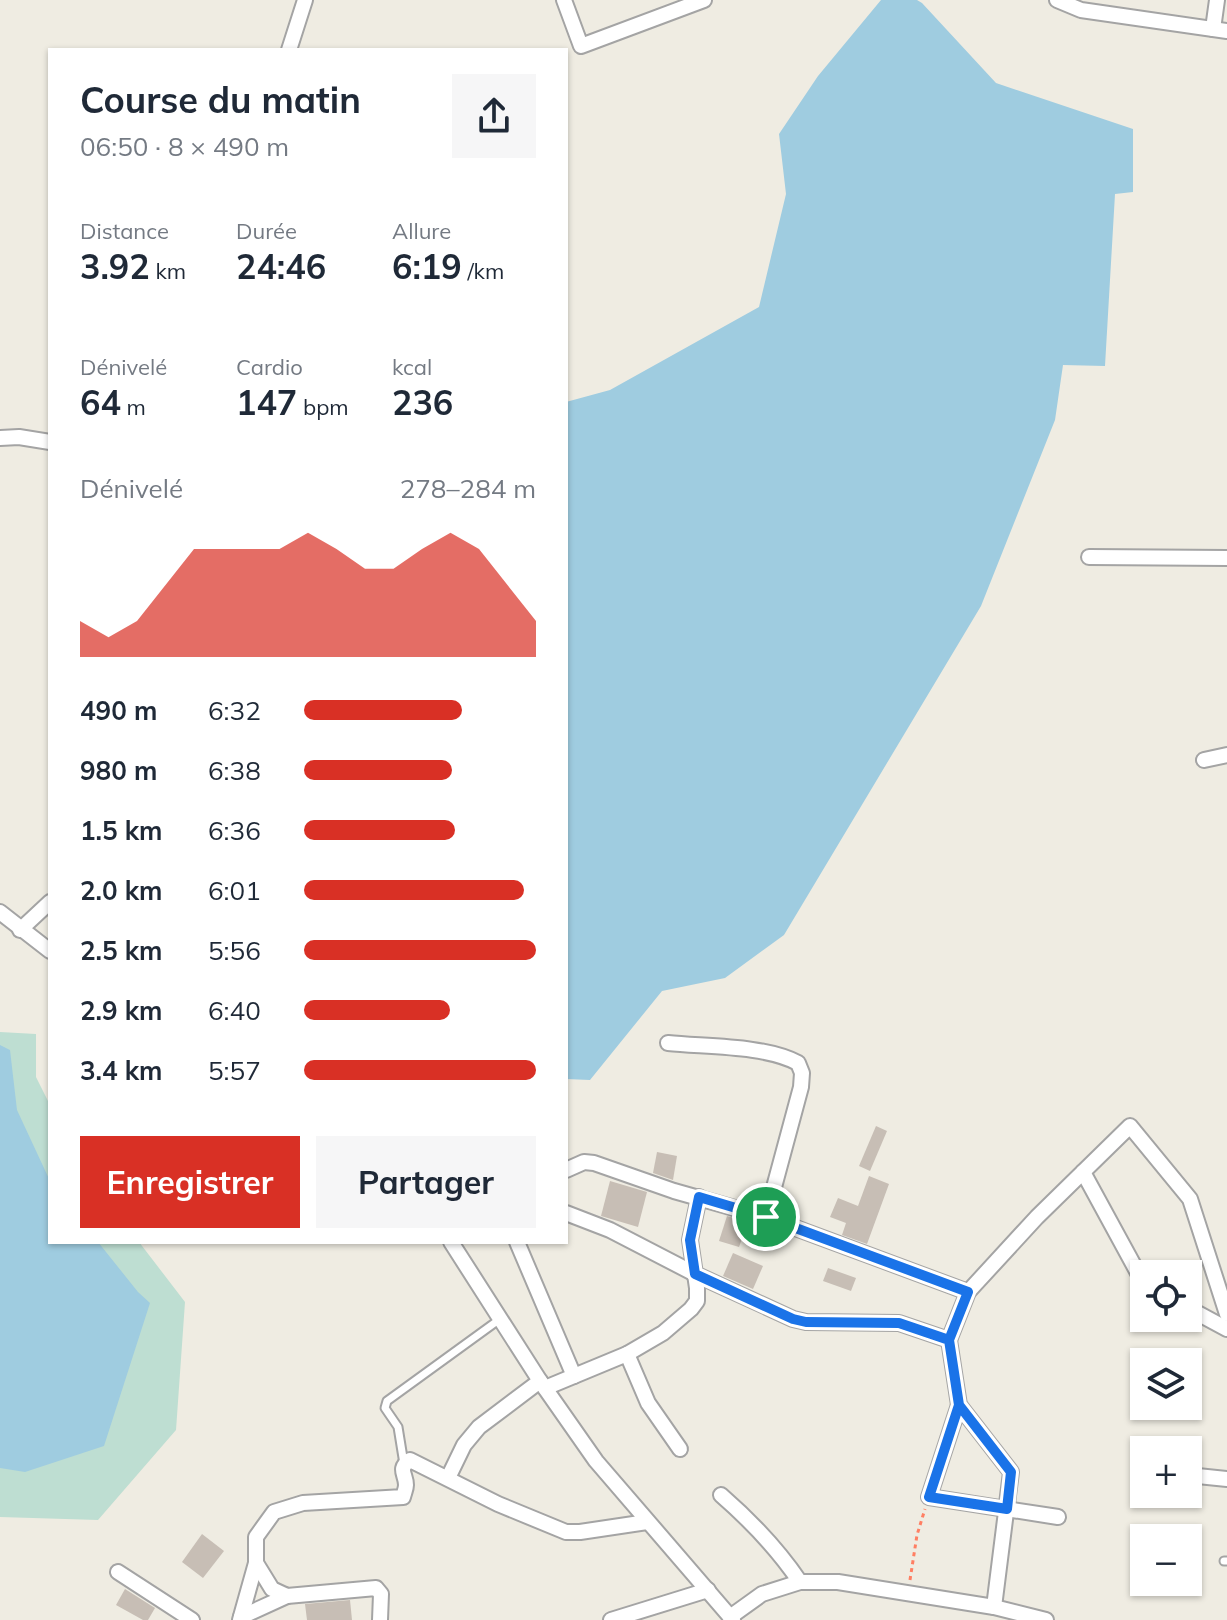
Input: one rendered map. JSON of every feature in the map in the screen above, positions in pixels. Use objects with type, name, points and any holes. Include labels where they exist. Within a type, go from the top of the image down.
[{"type":"street","points":[[290,48],[305,0]]},
{"type":"street","points":[[564,0],[581,46],[704,0]]},
{"type":"street","points":[[1057,0],[1081,10],[1220,30],[1217,0]]},
{"type":"street","points":[[1118,0],[1124,16]]},
{"type":"street","points":[[0,438],[19,437],[48,442]]},
{"type":"street","points":[[1089,557],[1227,558]]},
{"type":"street","points":[[1204,760],[1227,755]]},
{"type":"street","points":[[20,930],[48,904]]},
{"type":"street","points":[[0,912],[48,950]]},
{"type":"street","points":[[668,1043],[760,1052],[798,1063],[802,1073],[801,1087],[766,1217]]},
{"type":"street","points":[[1058,1517],[929,1497],[959,1405],[949,1340],[968,1292],[1037,1217],[1130,1126],[1190,1199],[1227,1314]]},
{"type":"street","points":[[568,1169],[584,1162],[594,1163],[766,1217],[968,1292]]},
{"type":"street","points":[[1083,1172],[1131,1260]]},
{"type":"street","points":[[448,1478],[464,1445],[479,1427],[543,1385],[627,1354],[663,1333],[691,1309],[697,1301],[690,1240],[699,1197]]},
{"type":"street","points":[[568,1214],[610,1230],[793,1319],[806,1322],[899,1323],[949,1340]]},
{"type":"street","points":[[452,1244],[596,1461],[731,1618],[762,1594],[800,1582],[838,1582],[908,1591],[1046,1620]]},
{"type":"street","points":[[518,1244],[574,1376]]},
{"type":"street","points":[[1202,1316],[1227,1329]]},
{"type":"street","points":[[627,1354],[648,1403],[680,1449]]},
{"type":"street","points":[[959,1405],[1011,1472],[998,1612]]},
{"type":"street","points":[[240,1619],[256,1563],[256,1537],[274,1512],[303,1503],[403,1497],[406,1486],[402,1471],[404,1464],[410,1460],[498,1504],[566,1532],[647,1522]]},
{"type":"street","points":[[1202,1476],[1227,1479]]},
{"type":"street","points":[[721,1495],[778,1550],[800,1582]]},
{"type":"street","points":[[256,1563],[272,1589],[287,1596]]},
{"type":"street","points":[[118,1572],[192,1620]]},
{"type":"street","points":[[240,1619],[287,1596],[376,1588],[381,1594],[380,1620]]},
{"type":"street","points":[[611,1620],[708,1590]]},
{"type":"lane","points":[[404,1464],[398,1427],[385,1408],[387,1401],[500,1319]]},
{"type":"path","points":[[908,1591],[917,1535],[929,1497]]},
{"type":"green space","points":[[0,1032],[36,1034],[36,1077],[48,1101],[48,1244],[141,1244],[185,1302],[176,1430],[98,1520],[0,1517]]},
{"type":"water","points":[[881,0],[917,0],[996,83],[1133,129],[1133,192],[1115,194],[1105,366],[1063,365],[1055,420],[981,606],[784,935],[725,978],[662,991],[590,1080],[568,1079],[568,401],[610,390],[759,307],[786,194],[779,134],[818,76]]},
{"type":"water","points":[[0,1045],[10,1050],[17,1110],[48,1177],[48,1244],[100,1244],[150,1303],[104,1446],[25,1472],[0,1468]]},
{"type":"building","points":[[876,1126],[887,1131],[870,1171],[859,1166]]},
{"type":"building","points":[[657,1152],[677,1156],[673,1180],[653,1173]]},
{"type":"building","points":[[869,1176],[889,1184],[867,1244],[842,1235],[846,1223],[830,1217],[838,1198],[858,1206]]},
{"type":"building","points":[[610,1181],[647,1192],[638,1227],[601,1216]]},
{"type":"building","points":[[727,1216],[748,1222],[739,1247],[719,1241]]},
{"type":"building","points":[[733,1253],[763,1266],[753,1289],[723,1276]]},
{"type":"building","points":[[828,1268],[856,1278],[851,1291],[823,1281]]},
{"type":"building","points":[[202,1534],[224,1551],[203,1578],[182,1562]]},
{"type":"building","points":[[125,1589],[155,1608],[148,1620],[116,1605]]},
{"type":"building","points":[[350,1600],[352,1620],[307,1620],[305,1604]]},
{"type":"route","points":[[766,1217],[699,1197],[690,1240],[695,1274],[793,1319],[806,1322],[899,1323],[949,1340],[959,1405],[929,1497],[1007,1509],[1011,1472],[959,1405],[949,1340],[968,1292],[766,1217]]}]
